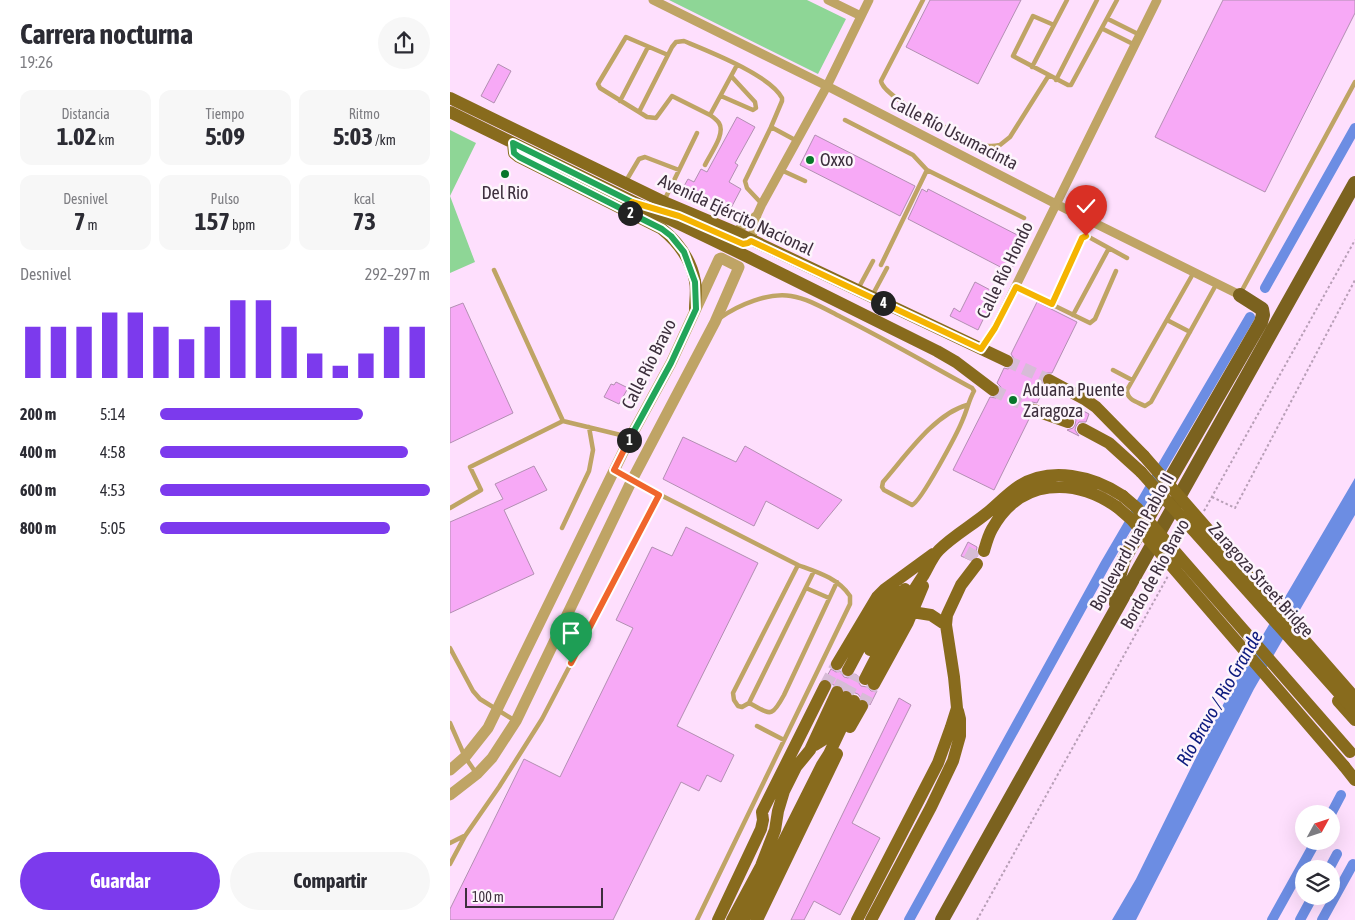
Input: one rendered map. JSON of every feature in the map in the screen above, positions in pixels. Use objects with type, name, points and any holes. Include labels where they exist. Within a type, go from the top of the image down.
[{"type":"highway","name":"Boulevard Juan Pablo II","points":[[942,920],[1355,184]]},
{"type":"highway","points":[[1116,609],[1118,581],[1124,560],[1261,322],[1262,309],[1240,295]]},
{"type":"main road","name":"Avenida Ejército Nacional","points":[[450,98],[664,202],[735,232],[1007,361]]},
{"type":"main road","name":"Avenida Ejército Nacional","points":[[450,112],[748,256],[937,351],[993,390]]},
{"type":"main road","points":[[513,143],[514,153],[519,157],[662,229],[671,236],[684,252],[690,265],[695,282],[696,309]]},
{"type":"main road","points":[[636,203],[679,216],[743,244],[751,241]]},
{"type":"main road","points":[[1049,380],[1096,407],[1144,456],[1355,698]]},
{"type":"main road","points":[[1034,410],[1068,422]]},
{"type":"main road","name":"Zaragoza Street Bridge","points":[[1082,429],[1109,442],[1141,472],[1355,711]]},
{"type":"main road","points":[[856,675],[877,597],[885,588],[938,551],[1021,485],[1043,476],[1077,476],[1102,484],[1120,501],[1139,528],[1355,780]]},
{"type":"main road","points":[[980,549],[1002,516],[1017,501],[1036,490],[1057,486],[1080,488],[1137,508],[1353,755]]},
{"type":"main road","points":[[856,675],[912,612],[938,551]]},
{"type":"main road","points":[[856,675],[898,617],[938,551]]},
{"type":"main road","points":[[871,920],[931,807],[953,761],[960,719],[946,625],[947,615],[973,562]]},
{"type":"main road","points":[[912,612],[931,615],[946,625]]},
{"type":"main road","points":[[1287,635],[1288,642],[1294,650],[1355,720]]},
{"type":"main road","points":[[810,750],[823,740],[845,697]]},
{"type":"main road","points":[[732,920],[761,866],[775,830],[784,791],[796,767],[810,750],[845,697]]},
{"type":"main road","points":[[744,920],[827,758],[845,697]]},
{"type":"main road","points":[[718,920],[761,829],[762,812],[845,697]]},
{"type":"main road","points":[[757,920],[851,725],[845,697]]},
{"type":"main road","points":[[857,920],[938,764],[957,708]]},
{"type":"main road","points":[[823,740],[827,758]]},
{"type":"street","name":"Calle Río Usumacinta","points":[[653,0],[1240,295]]},
{"type":"street","points":[[828,0],[861,16]]},
{"type":"street","points":[[751,241],[757,215],[762,204],[827,86],[869,0]]},
{"type":"street","name":"Calle Río Hondo","points":[[981,349],[995,328],[1016,287],[1157,0]]},
{"type":"street","points":[[735,232],[757,215]]},
{"type":"street","name":"Calle Río Bravo","points":[[450,770],[465,757],[488,728],[630,438],[671,363],[719,259],[721,258],[739,267],[715,322],[632,480],[516,721],[492,758],[477,774],[450,795]]},
{"type":"street","points":[[650,401],[668,410]]},
{"type":"street","points":[[614,470],[632,480]]},
{"type":"lane","points":[[923,0],[881,83],[883,87],[914,110],[984,145],[1000,146],[1010,137],[1050,75]]},
{"type":"lane","points":[[1032,67],[1067,0]]},
{"type":"lane","points":[[1056,80],[1097,0]]},
{"type":"lane","points":[[1054,25],[1033,16],[1013,56],[1068,86],[1072,84],[1117,0]]},
{"type":"lane","points":[[1108,19],[1140,35]]},
{"type":"lane","points":[[1103,28],[1135,45]]},
{"type":"lane","points":[[668,55],[626,37],[598,84],[600,88],[647,117],[656,118],[672,96],[710,115],[718,122],[722,129],[705,165]]},
{"type":"lane","points":[[639,112],[676,42],[684,41],[737,65],[770,84],[781,95],[782,101],[745,181],[747,188],[762,204]]},
{"type":"lane","points":[[620,101],[648,47]]},
{"type":"lane","points":[[710,115],[737,65]]},
{"type":"lane","points":[[721,96],[752,110],[756,108],[755,102],[732,77]]},
{"type":"lane","points":[[1240,295],[1355,82]]},
{"type":"lane","points":[[845,120],[913,155],[927,170],[1024,218]]},
{"type":"lane","points":[[771,128],[797,141]]},
{"type":"lane","points":[[664,202],[697,133]]},
{"type":"lane","points":[[625,183],[639,159],[645,157],[679,170]]},
{"type":"lane","points":[[781,170],[805,181]]},
{"type":"lane","points":[[881,265],[927,170]]},
{"type":"lane","points":[[1052,304],[1083,237],[1086,236],[1127,258]]},
{"type":"lane","points":[[1073,315],[1109,248]]},
{"type":"lane","points":[[857,290],[873,261]]},
{"type":"lane","points":[[871,297],[887,268]]},
{"type":"lane","points":[[494,270],[563,421]]},
{"type":"lane","points":[[1016,287],[1090,322],[1094,320],[1116,271]]},
{"type":"lane","points":[[1194,272],[1127,390],[1129,398],[1145,406],[1148,405],[1217,283]]},
{"type":"lane","points":[[715,322],[731,310],[759,299],[790,296],[805,300],[856,324],[972,388],[974,390],[963,419],[916,504],[912,505],[884,490],[883,482],[935,423],[950,412],[967,405]]},
{"type":"lane","points":[[1167,320],[1190,332]]},
{"type":"lane","points":[[1114,370],[1132,380]]},
{"type":"lane","points":[[450,508],[480,490],[470,467],[563,421],[630,438]]},
{"type":"lane","points":[[562,528],[589,471],[593,450],[589,427]]},
{"type":"lane","points":[[632,480],[798,565],[836,582],[850,596],[850,604],[697,920]]},
{"type":"lane","points":[[450,864],[465,836],[542,719],[659,495]]},
{"type":"lane","points":[[798,565],[733,692],[734,700],[738,706],[742,707],[749,703],[814,571]]},
{"type":"lane","points":[[749,703],[767,712],[772,712],[776,709],[836,582]]},
{"type":"lane","points":[[806,588],[829,598]]},
{"type":"lane","points":[[450,648],[473,691],[480,699],[516,721]]},
{"type":"lane","points":[[450,723],[465,757],[477,774]]},
{"type":"lane","points":[[757,726],[784,740]]},
{"type":"lane","points":[[450,741],[456,737]]},
{"type":"lane","points":[[450,843],[465,836]]},
{"type":"path","name":"Bordo de Rio Bravo","points":[[1202,514],[1355,240]]},
{"type":"path","points":[[1212,497],[1235,508],[1355,280]]},
{"type":"path","name":"Bordo de Rio Bravo","points":[[977,920],[1168,575]]},
{"type":"green space","points":[[669,0],[807,0],[846,19],[818,74]]},
{"type":"green space","points":[[450,130],[476,143],[450,196]]},
{"type":"green space","points":[[450,196],[475,262],[450,273]]},
{"type":"water","points":[[1355,478],[1355,515],[1254,689],[1136,920],[1112,920],[1136,879],[1214,721]]},
{"type":"building","points":[[930,0],[1021,0],[978,84],[906,47]]},
{"type":"building","points":[[1223,0],[1355,0],[1355,13],[1265,192],[1155,137]]},
{"type":"building","points":[[498,64],[511,71],[494,103],[481,96]]},
{"type":"building","points":[[737,117],[755,127],[735,163],[738,165],[729,182],[741,189],[730,210],[684,186],[688,179],[694,182],[701,169],[707,172]]},
{"type":"building","points":[[815,135],[915,186],[900,216],[800,165]]},
{"type":"building","points":[[922,189],[927,192],[928,189],[1027,240],[1010,272],[908,219]]},
{"type":"building","points":[[975,282],[996,293],[978,330],[950,316],[954,308],[960,312]]},
{"type":"building","name":"Aduana Puente Zaragoza","points":[[1037,302],[1077,322],[1052,373],[1045,373],[1042,377],[1042,384],[1045,387],[1037,403],[1032,402],[1027,407],[1026,412],[1030,417],[994,490],[953,470],[990,397],[996,398],[1000,394],[1001,387],[997,383],[1004,368],[1008,369],[1014,365],[1015,360],[1011,354]]},
{"type":"building","points":[[463,303],[513,413],[450,443],[450,308]]},
{"type":"building","points":[[616,382],[628,388],[619,404],[604,397],[611,384],[614,385]]},
{"type":"building","points":[[1076,407],[1089,414],[1086,422],[1079,422],[1076,426],[1075,430],[1079,436],[1067,430],[1075,425],[1076,420],[1072,415]]},
{"type":"building","points":[[683,437],[736,462],[745,446],[842,500],[818,529],[766,501],[754,526],[663,479]]},
{"type":"building","points":[[534,466],[547,490],[504,510],[534,574],[450,613],[450,522],[503,499],[495,484]]},
{"type":"building","points":[[686,527],[758,563],[677,726],[734,755],[721,782],[707,775],[699,791],[681,782],[613,920],[450,920],[450,909],[524,759],[560,777],[633,628],[616,620],[652,547],[672,556]]},
{"type":"building","points":[[968,542],[977,547],[976,553],[978,556],[970,560],[961,556]]},
{"type":"building","points":[[831,669],[836,672],[840,671],[844,677],[848,678],[855,674],[858,676],[857,680],[861,686],[867,687],[871,691],[877,691],[870,705],[866,699],[844,689],[840,684],[833,685],[826,678]]},
{"type":"building","points":[[899,698],[911,705],[852,823],[880,838],[840,915],[814,901],[804,920],[791,920]]},
{"type":"waterway","points":[[1265,288],[1355,128]]},
{"type":"waterway","points":[[909,920],[1106,563],[1250,317]]},
{"type":"waterway","points":[[1336,805],[1341,795]]},
{"type":"waterway","points":[[1272,920],[1311,850]]},
{"type":"waterway","points":[[1334,860],[1337,854]]},
{"type":"waterway","points":[[1322,920],[1353,864]]},
{"type":"waterway","points":[[1300,920],[1308,905]]},
{"type":"tunnel","points":[[1007,361],[1049,380]]},
{"type":"tunnel","points":[[993,390],[1034,410]]},
{"type":"tunnel","points":[[969,560],[976,547]]},
{"type":"tunnel","points":[[825,686],[837,664]]},
{"type":"tunnel","points":[[837,692],[848,670]]},
{"type":"tunnel","points":[[846,697],[857,675]]},
{"type":"tunnel","points":[[862,706],[874,684]]},
{"type":"place","name":"Oxxo","points":[[810,160]]},
{"type":"place","name":"Del Rio","points":[[505,174]]},
{"type":"place","name":"Aduana Puente Zaragoza","points":[[1013,400]]},
{"type":"route","points":[[571,663],[659,495],[614,470],[671,363],[696,309],[695,282],[684,252],[671,236],[662,229],[519,157],[514,153],[513,143],[636,203],[679,216],[743,244],[751,241],[981,349],[995,328],[1016,287],[1052,304],[1082,238],[1086,236]]},
{"type":"water label","name":"Río Bravo / Rio Grande","points":[[1219,698]]}]
